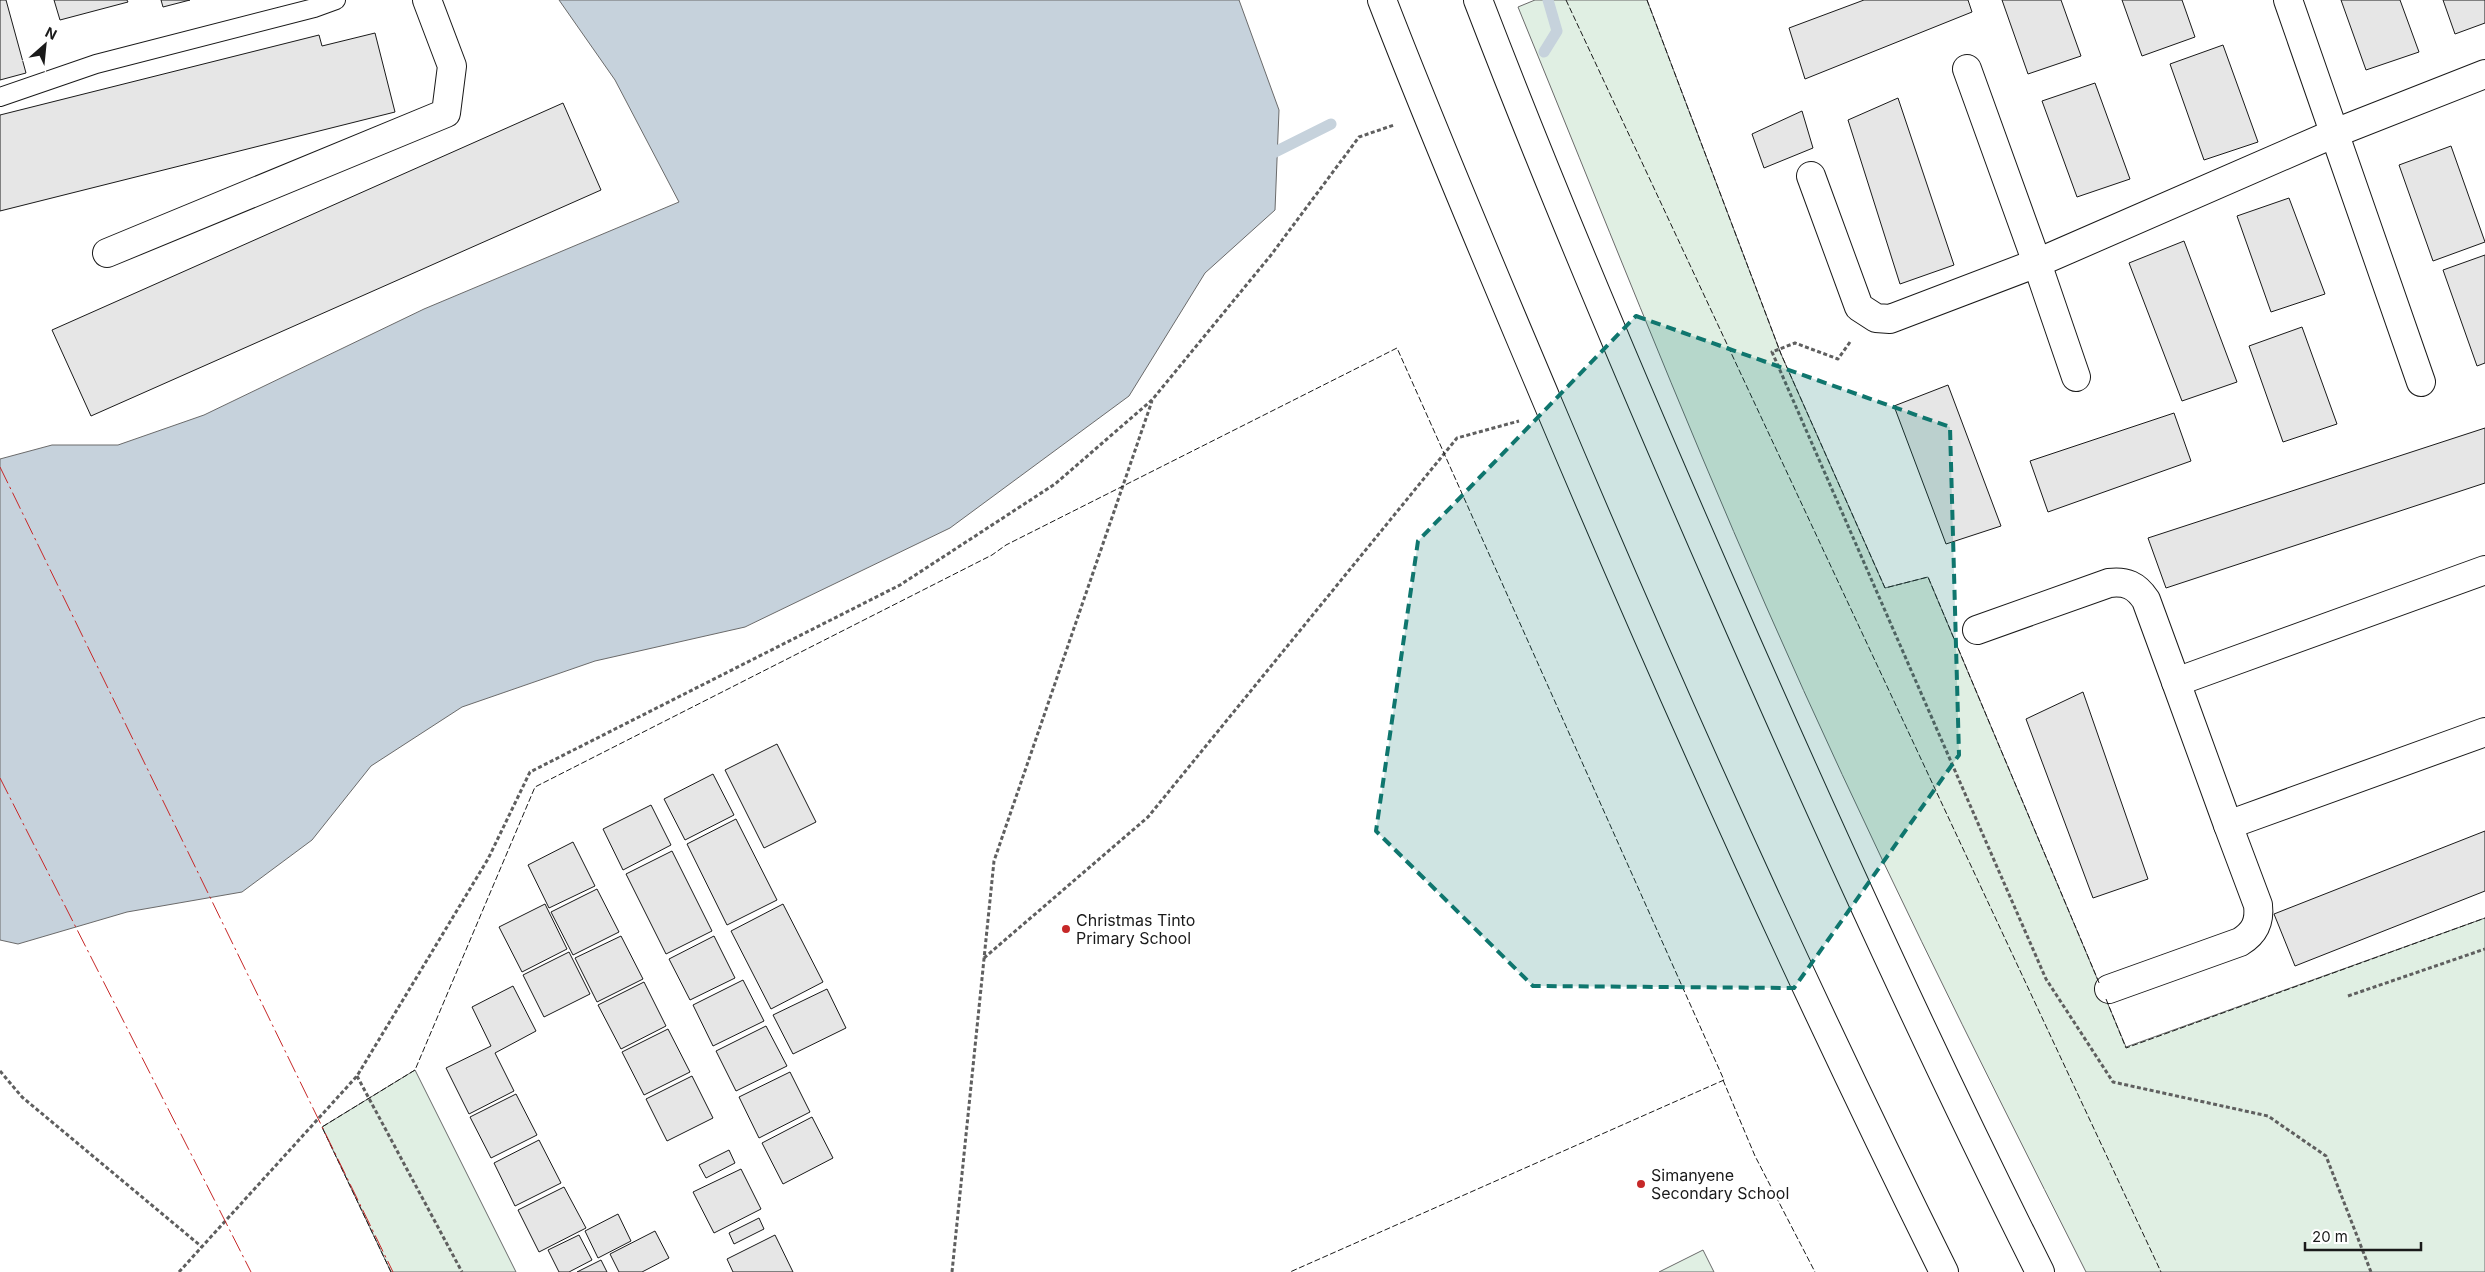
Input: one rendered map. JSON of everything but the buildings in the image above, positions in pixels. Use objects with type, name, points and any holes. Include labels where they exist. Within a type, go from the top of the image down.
[{"type":"main road","points":[[107,253],[446,114],[452,66],[427,0]]},
{"type":"main road","points":[[1382,0],[1426,114],[1704,767],[1849,1080],[1944,1272]]},
{"type":"main road","points":[[1478,0],[1541,165],[1830,833],[1996,1185],[2040,1272]]},
{"type":"main road","points":[[2288,0],[2421,382]]},
{"type":"main road","points":[[1966,69],[2037,263],[2076,377]]},
{"type":"main road","points":[[1811,176],[1859,307],[1868,314],[1890,319],[2037,263],[2334,133],[2485,74]]},
{"type":"main road","points":[[2176,682],[2485,570]]},
{"type":"main road","points":[[1978,630],[2109,583],[2120,582],[2130,584],[2140,591],[2146,600],[2258,905],[2258,921],[2250,936],[2240,942],[2109,989]]},
{"type":"main road","points":[[2228,825],[2485,732]]},
{"type":"lane","points":[[0,97],[96,64],[336,0]]},
{"type":"path","points":[[179,1272],[357,1076],[488,858],[530,772],[900,585],[1055,484],[1152,400],[1271,256],[1359,137],[1426,114]]},
{"type":"path","points":[[1868,314],[1838,359],[1794,343],[1772,352],[2046,979],[2113,1082],[2268,1116],[2326,1156],[2371,1272]]},
{"type":"path","points":[[952,1272],[994,861],[1152,400]]},
{"type":"path","points":[[984,959],[1148,817],[1457,438],[1552,412]]},
{"type":"path","points":[[2348,996],[2485,948]]},
{"type":"path","points":[[0,1071],[22,1097],[202,1247]]},
{"type":"path","points":[[357,1076],[462,1272]]},
{"type":"highlighted area","points":[[1636,316],[1950,427],[1959,755],[1794,988],[1533,986],[1376,831],[1418,541]]},
{"type":"green space","points":[[1535,0],[1647,0],[1781,354],[1885,588],[1928,577],[2126,1047],[2485,918],[2485,1272],[2086,1272],[1881,858],[1766,606],[1671,382],[1518,7]]},
{"type":"green space","points":[[415,1070],[516,1272],[391,1272],[322,1127]]},
{"type":"green space","points":[[1703,1250],[1714,1272],[1659,1272]]},
{"type":"shaded area","points":[[559,0],[1239,0],[1279,110],[1275,210],[1205,273],[1129,396],[950,528],[745,627],[595,661],[462,707],[371,766],[312,840],[242,892],[127,912],[18,944],[0,940],[0,459],[52,445],[118,445],[204,415],[424,309],[679,202],[615,80]]},
{"type":"waterway","points":[[1544,52],[1557,31],[1548,0]]},
{"type":"waterway","points":[[1265,157],[1331,124]]},
{"type":"fence","points":[[1566,0],[2161,1272]]},
{"type":"fence","points":[[1647,0],[1781,354],[1885,588],[1928,577],[2100,985]]},
{"type":"fence","points":[[391,1272],[322,1127],[415,1070],[535,787],[992,555],[1006,545],[1397,348],[1724,1080],[1290,1272]]},
{"type":"fence","points":[[2106,999],[2126,1048],[2485,918]]},
{"type":"fence","points":[[1723,1080],[1755,1156],[1815,1272]]},
{"type":"power","points":[[0,467],[393,1272]]},
{"type":"power","points":[[0,778],[251,1272]]},
{"type":"place","name":"Christmas Tinto Primary School","points":[[1066,929]]},
{"type":"place","name":"Simanyene Secondary School","points":[[1641,1184]]}]
